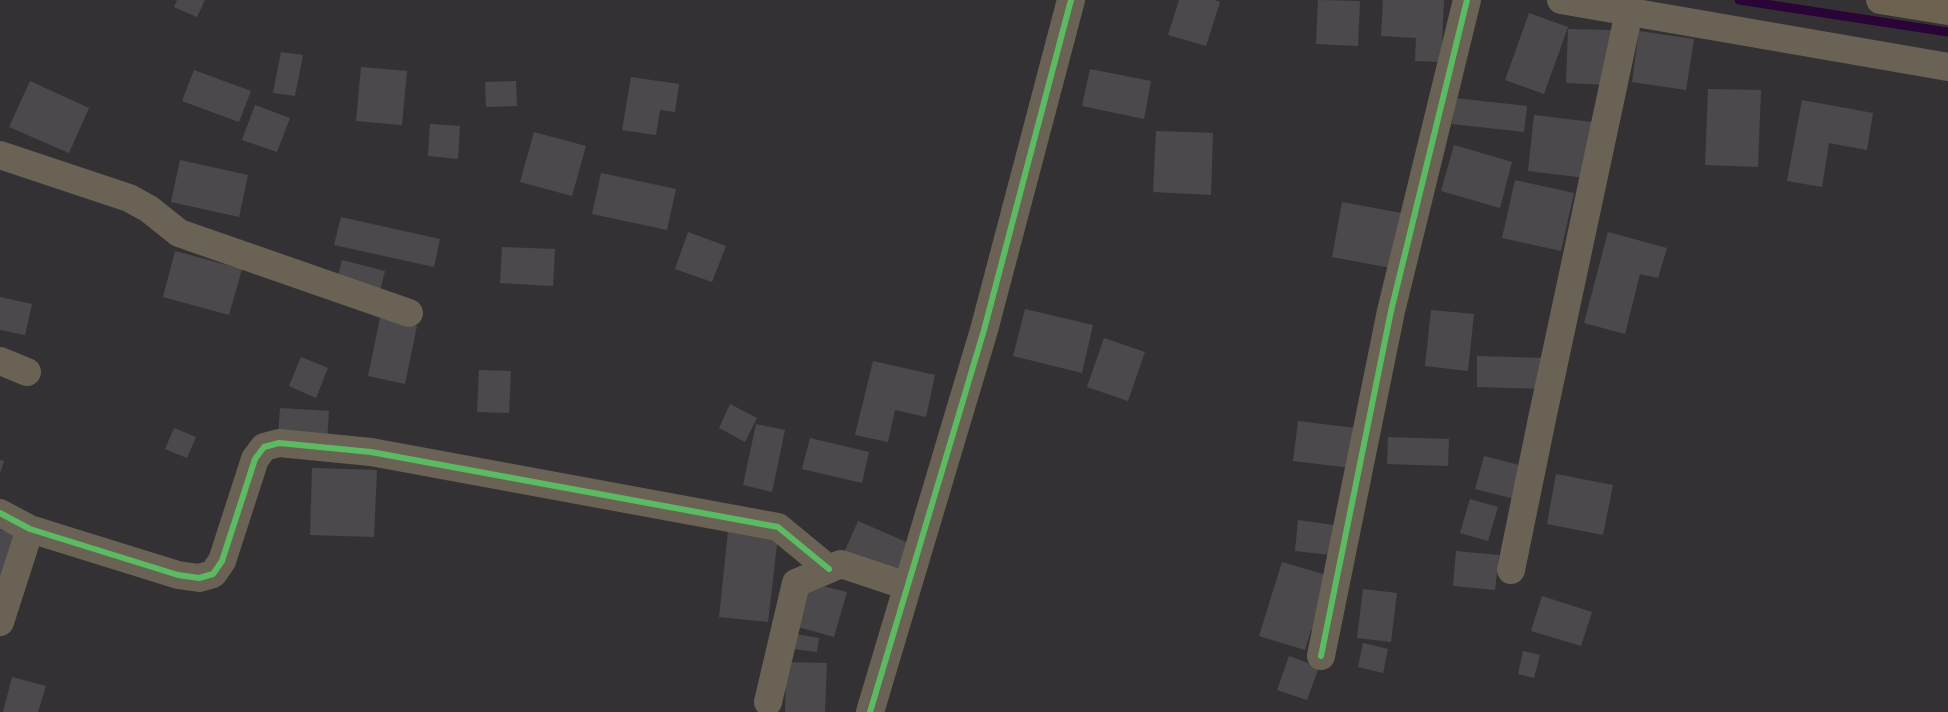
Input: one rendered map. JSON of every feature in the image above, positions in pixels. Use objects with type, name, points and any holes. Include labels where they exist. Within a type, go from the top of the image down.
[{"type":"street","points":[[870,712],[984,330],[1071,0]]},
{"type":"street","points":[[1321,656],[1391,311],[1467,0]]},
{"type":"street","points":[[1561,0],[1948,67]]},
{"type":"street","points":[[1880,0],[1948,11]]},
{"type":"street","points":[[1511,570],[1629,12]]},
{"type":"street","points":[[0,155],[129,198],[149,209],[179,232],[409,313]]},
{"type":"street","points":[[0,361],[27,372]]},
{"type":"street","points":[[0,513],[30,529],[178,575],[199,578],[213,574],[222,561],[255,459],[264,447],[279,443],[371,452],[778,527],[829,569]]},
{"type":"street","points":[[0,622],[30,529]]},
{"type":"street","points":[[768,702],[796,583],[841,564],[907,586]]},
{"type":"building","points":[[177,0],[205,0],[197,17],[174,7]]},
{"type":"building","points":[[1179,0],[1214,0],[1220,2],[1206,46],[1168,35]]},
{"type":"building","points":[[1318,0],[1360,1],[1358,46],[1316,44]]},
{"type":"building","points":[[1383,0],[1444,0],[1441,62],[1415,61],[1416,38],[1381,36]]},
{"type":"building","points":[[1529,13],[1568,27],[1544,94],[1505,80]]},
{"type":"building","points":[[1568,29],[1611,30],[1609,85],[1566,83]]},
{"type":"building","points":[[1639,31],[1694,39],[1686,90],[1632,82]]},
{"type":"building","points":[[281,52],[303,55],[295,96],[273,93]]},
{"type":"building","points":[[361,67],[407,71],[402,125],[356,121]]},
{"type":"building","points":[[1090,69],[1151,81],[1144,119],[1082,106]]},
{"type":"building","points":[[194,70],[251,91],[239,122],[182,101]]},
{"type":"building","points":[[631,77],[679,84],[675,112],[660,110],[656,135],[622,130]]},
{"type":"building","points":[[30,81],[89,108],[69,153],[9,127]]},
{"type":"building","points":[[516,81],[517,106],[486,107],[485,82]]},
{"type":"building","points":[[1708,89],[1761,90],[1758,167],[1705,165]]},
{"type":"building","points":[[1455,98],[1527,106],[1524,132],[1452,124]]},
{"type":"building","points":[[1802,100],[1873,113],[1867,150],[1829,143],[1822,187],[1787,181]]},
{"type":"building","points":[[255,105],[290,118],[277,152],[242,140]]},
{"type":"building","points":[[1534,115],[1592,122],[1586,178],[1528,171]]},
{"type":"building","points":[[430,124],[460,126],[458,159],[428,156]]},
{"type":"building","points":[[1156,131],[1213,133],[1211,195],[1153,192]]},
{"type":"building","points":[[534,132],[586,146],[572,196],[520,182]]},
{"type":"building","points":[[1454,145],[1512,162],[1500,208],[1441,191]]},
{"type":"building","points":[[180,160],[248,175],[239,217],[171,202]]},
{"type":"building","points":[[601,173],[676,189],[667,230],[592,214]]},
{"type":"building","points":[[1515,180],[1574,193],[1561,251],[1502,238]]},
{"type":"building","points":[[1342,202],[1401,213],[1391,268],[1332,257]]},
{"type":"building","points":[[341,217],[440,239],[434,267],[334,245]]},
{"type":"building","points":[[688,232],[726,246],[712,282],[675,269]]},
{"type":"building","points":[[1608,232],[1667,248],[1658,278],[1640,274],[1625,334],[1584,323]]},
{"type":"building","points":[[502,247],[555,249],[553,286],[500,283]]},
{"type":"building","points":[[175,251],[242,269],[229,315],[163,297]]},
{"type":"building","points":[[342,260],[385,271],[379,295],[336,284]]},
{"type":"building","points":[[0,297],[32,304],[25,335],[0,330]]},
{"type":"building","points":[[1025,309],[1093,325],[1082,373],[1013,356]]},
{"type":"building","points":[[1431,310],[1474,314],[1468,371],[1425,366]]},
{"type":"building","points":[[380,318],[417,326],[405,384],[368,376]]},
{"type":"building","points":[[1104,338],[1145,352],[1128,401],[1087,387]]},
{"type":"building","points":[[1477,356],[1544,358],[1543,389],[1477,387]]},
{"type":"building","points":[[301,357],[328,368],[316,398],[289,386]]},
{"type":"building","points":[[873,361],[935,375],[926,417],[895,410],[888,442],[855,435]]},
{"type":"building","points":[[479,370],[511,371],[509,413],[477,412]]},
{"type":"building","points":[[730,404],[757,418],[745,442],[719,428]]},
{"type":"building","points":[[280,408],[329,411],[327,441],[278,438]]},
{"type":"building","points":[[1298,421],[1356,428],[1351,468],[1293,461]]},
{"type":"building","points":[[756,424],[785,430],[772,492],[743,485]]},
{"type":"building","points":[[174,428],[196,437],[187,458],[165,449]]},
{"type":"building","points":[[1388,437],[1449,439],[1448,466],[1387,464]]},
{"type":"building","points":[[810,438],[869,452],[862,483],[802,469]]},
{"type":"building","points":[[1484,456],[1531,468],[1523,501],[1475,489]]},
{"type":"building","points":[[0,460],[4,461],[0,473]]},
{"type":"building","points":[[312,468],[377,470],[374,537],[310,535]]},
{"type":"building","points":[[1556,474],[1613,485],[1603,535],[1547,524]]},
{"type":"building","points":[[1470,499],[1498,507],[1488,541],[1460,533]]},
{"type":"building","points":[[1298,520],[1334,525],[1331,555],[1295,551]]},
{"type":"building","points":[[858,521],[911,544],[896,578],[843,555]]},
{"type":"building","points":[[0,530],[17,534],[0,581]]},
{"type":"building","points":[[728,531],[778,536],[768,622],[719,617]]},
{"type":"building","points":[[1456,551],[1499,555],[1495,590],[1453,586]]},
{"type":"building","points":[[1282,562],[1337,578],[1320,633],[1311,630],[1305,650],[1259,636]]},
{"type":"building","points":[[803,581],[847,592],[834,637],[791,625]]},
{"type":"building","points":[[1363,589],[1397,593],[1391,642],[1357,638]]},
{"type":"building","points":[[1542,596],[1592,612],[1581,646],[1531,631]]},
{"type":"building","points":[[795,634],[819,638],[817,652],[793,649]]},
{"type":"building","points":[[1363,643],[1388,649],[1383,673],[1358,667]]},
{"type":"building","points":[[1523,651],[1540,655],[1534,678],[1518,674]]},
{"type":"building","points":[[1289,656],[1319,667],[1307,700],[1277,690]]},
{"type":"building","points":[[786,662],[827,663],[825,712],[785,712]]},
{"type":"building","points":[[12,677],[46,686],[38,712],[3,712]]},
{"type":"waterway","points":[[1739,0],[1948,32]]},
{"type":"cycle path","points":[[870,712],[984,330],[1071,0]]},
{"type":"cycle path","points":[[1321,656],[1391,311],[1467,0]]},
{"type":"cycle path","points":[[0,513],[30,529],[178,575],[199,578],[213,574],[222,561],[255,459],[264,447],[279,443],[371,452],[778,527],[829,569]]}]
